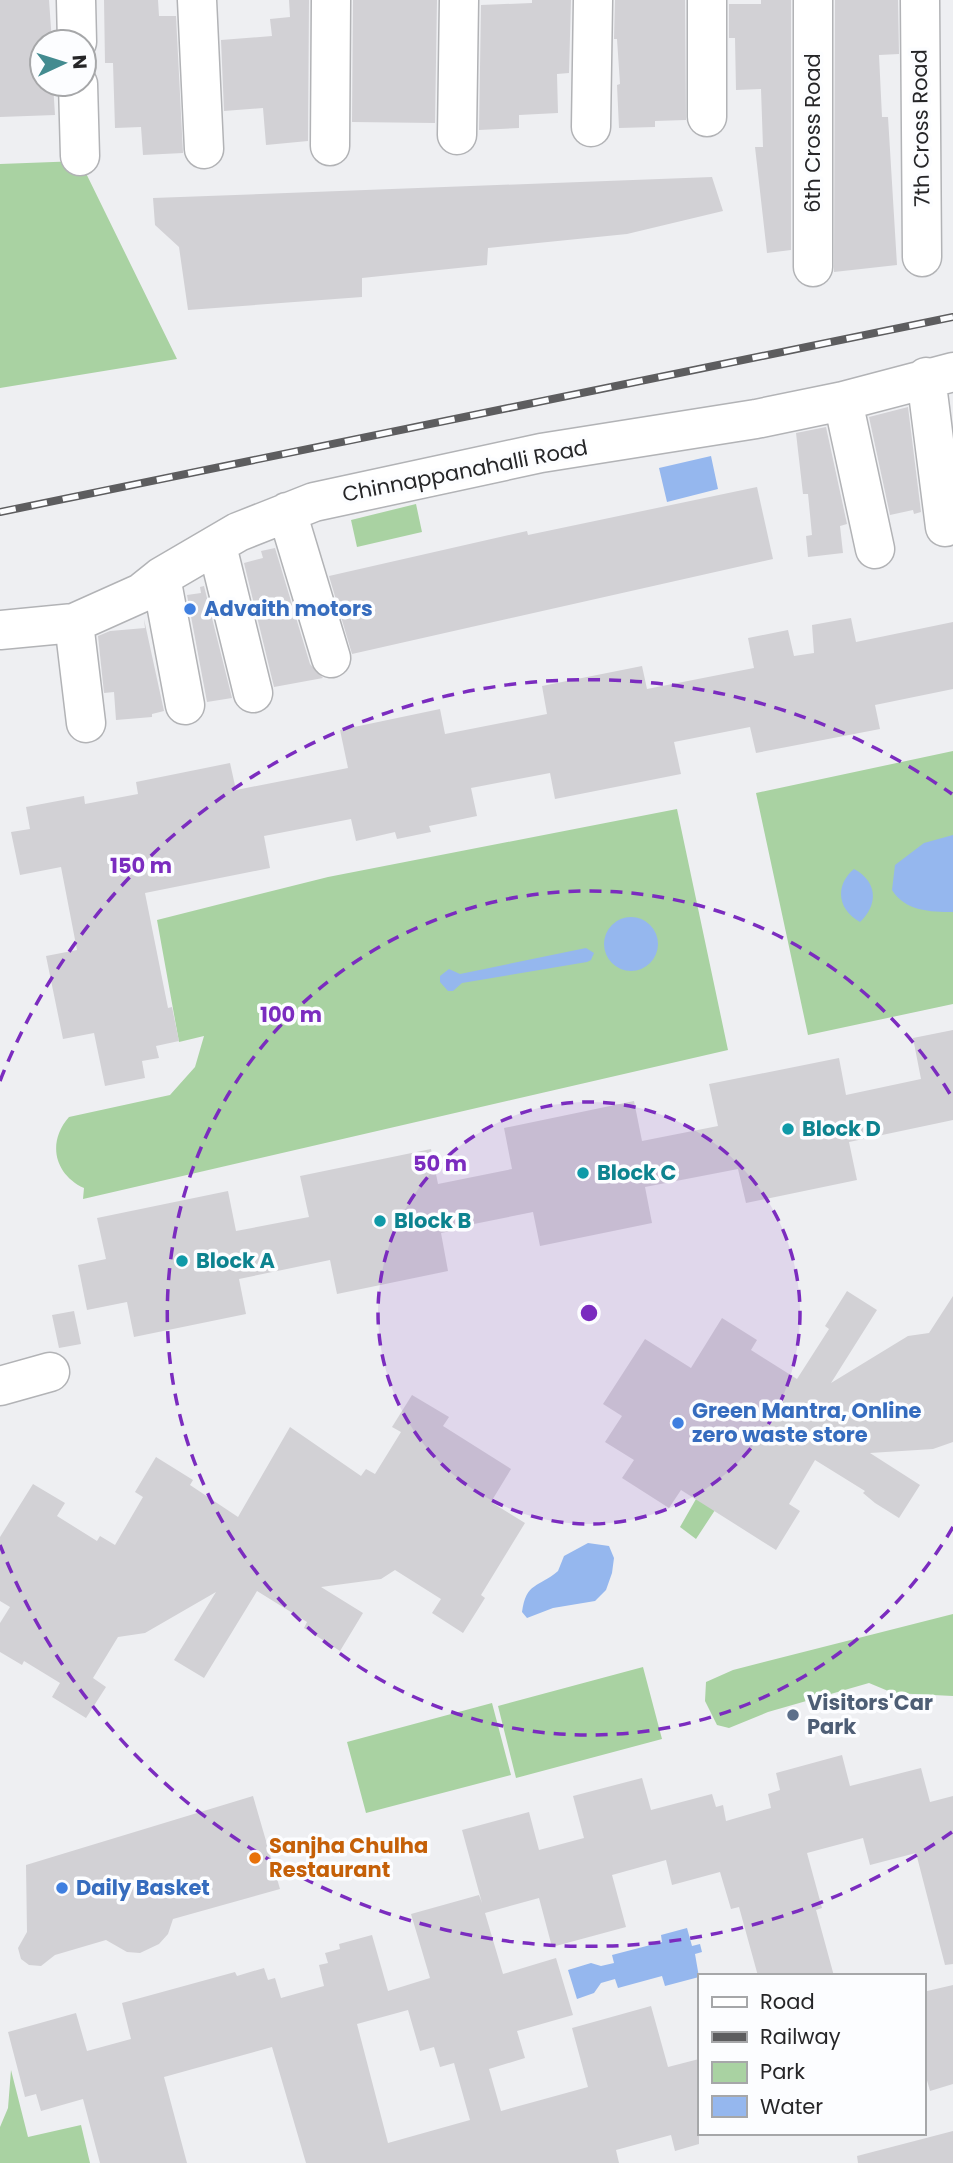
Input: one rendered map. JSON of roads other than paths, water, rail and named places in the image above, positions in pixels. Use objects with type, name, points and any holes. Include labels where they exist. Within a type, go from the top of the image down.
[{"type":"street","points":[[76,0],[77,28]]},
{"type":"street","points":[[197,0],[204,149]]},
{"type":"street","points":[[330,146],[331,0]]},
{"type":"street","points":[[457,135],[459,0]]},
{"type":"street","points":[[591,127],[593,0]]},
{"type":"street","points":[[707,0],[707,117]]},
{"type":"street","name":"6th Cross Road","points":[[813,0],[813,267]]},
{"type":"street","name":"7th Cross Road","points":[[920,0],[922,257]]},
{"type":"street","points":[[78,98],[80,156]]},
{"type":"street","points":[[939,375],[946,487],[945,527]]},
{"type":"street","name":"Chinnappanahalli Road","points":[[0,631],[74,623],[141,593],[161,577],[239,531],[314,502],[541,453],[756,419],[843,401],[939,375]]},
{"type":"street","points":[[843,401],[875,548]]},
{"type":"street","points":[[287,512],[331,658]]},
{"type":"street","points":[[217,546],[253,693]]},
{"type":"street","points":[[161,577],[185,705]]},
{"type":"street","points":[[74,623],[86,723]]},
{"type":"street","points":[[0,1386],[50,1372]]},
{"type":"water","points":[[711,456],[718,489],[667,502],[659,468]]},
{"type":"water","points":[[953,835],[953,912],[919,909],[897,897],[892,890],[895,865],[924,843]]},
{"type":"water","points":[[854,869],[867,880],[873,893],[870,908],[860,922],[847,911],[841,897],[843,883]]},
{"type":"water","points":[[631,917],[650,925],[658,944],[650,963],[631,971],[612,963],[604,944],[612,925]]},
{"type":"water","points":[[586,948],[594,953],[587,962],[462,983],[453,991],[448,991],[440,982],[440,976],[449,969],[460,974]]},
{"type":"water","points":[[588,1543],[609,1546],[614,1558],[606,1590],[595,1601],[553,1608],[527,1618],[522,1612],[530,1590],[558,1571],[564,1556]]},
{"type":"water","points":[[687,1928],[692,1946],[700,1944],[702,1952],[695,1954],[698,1977],[665,1986],[662,1976],[618,1988],[615,1979],[601,1983],[594,1993],[577,1999],[568,1970],[591,1963],[601,1966],[614,1963],[612,1955],[662,1942],[661,1935]]},
{"type":"railway","points":[[0,512],[953,317]]},
{"type":"place","name":"Advaith motors","points":[[190,609]]},
{"type":"place","name":"Block D","points":[[788,1129]]},
{"type":"place","name":"Block C","points":[[583,1173]]},
{"type":"place","name":"Block B","points":[[380,1221]]},
{"type":"place","name":"Block A","points":[[182,1261]]},
{"type":"place","name":"Green Mantra, Online zero waste store","points":[[678,1423]]},
{"type":"place","name":"Visitors'Car Park","points":[[793,1715]]},
{"type":"place","name":"Sanjha Chulha Restaurant","points":[[255,1858]]},
{"type":"place","name":"Daily Basket","points":[[62,1888]]}]
